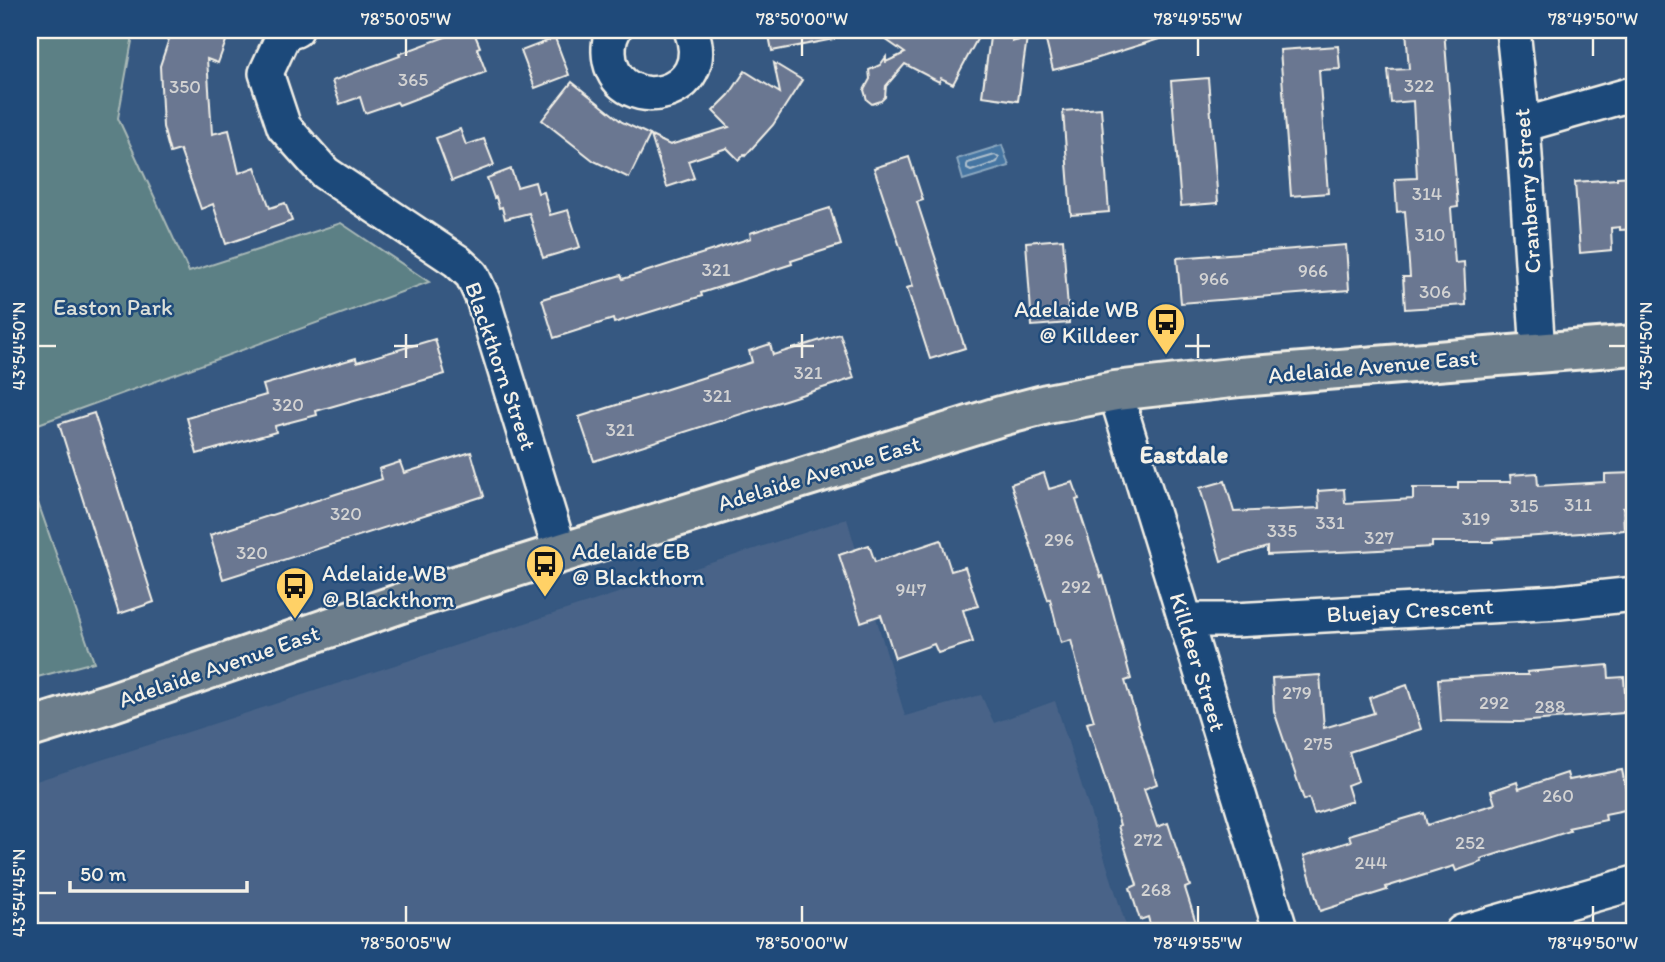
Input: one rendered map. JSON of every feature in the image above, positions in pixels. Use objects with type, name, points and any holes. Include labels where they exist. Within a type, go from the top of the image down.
[{"type":"main road","name":"Adelaide Avenue East","points":[[30,728],[407,601],[1000,416],[1083,396],[1240,377],[1635,345]]},
{"type":"street","name":"Blackthorn Street","points":[[296,30],[284,34],[266,73],[284,127],[325,173],[457,261],[472,275],[483,299],[561,554]]},
{"type":"street","points":[[614,30],[608,52],[611,66],[619,79],[630,88],[644,93],[673,89],[685,80],[696,54],[691,30]]},
{"type":"street","name":"Cranberry Street","points":[[1513,30],[1523,125],[1538,353]]},
{"type":"street","points":[[1523,125],[1635,93]]},
{"type":"street","name":"Killdeer Street","points":[[1115,391],[1281,932]]},
{"type":"street","name":"Bluejay Crescent","points":[[1185,620],[1234,620],[1559,602],[1635,594]]},
{"type":"street","points":[[1462,932],[1635,883]]},
{"type":"shaded area","points":[[847,519],[905,716],[981,695],[994,723],[1055,701],[1128,932],[30,932],[30,783]]},
{"type":"green space","name":"Easton Park","points":[[30,30],[134,30],[118,118],[189,272],[341,223],[429,282],[30,427]]},
{"type":"green space","points":[[30,480],[94,662],[30,679]]},
{"type":"water","points":[[1002,145],[1009,166],[963,180],[957,159]]},
{"type":"building","points":[[172,30],[206,30],[205,33],[226,41],[218,63],[207,59],[212,134],[229,130],[239,173],[255,167],[270,208],[285,203],[292,221],[226,244],[213,204],[201,209],[180,150],[170,153],[163,127],[160,66]]},
{"type":"building","points":[[464,30],[473,30],[486,72],[399,105],[397,102],[365,113],[360,97],[340,104],[332,81]]},
{"type":"building","points":[[768,30],[833,30],[834,39],[772,51]]},
{"type":"building","points":[[872,30],[982,30],[953,84],[941,78],[939,82],[905,64],[886,86],[885,97],[872,104],[867,100],[864,90],[870,79],[869,70],[880,65],[886,57],[886,62],[905,53]]},
{"type":"building","points":[[991,30],[1014,30],[1012,42],[1027,38],[1018,101],[982,96]]},
{"type":"building","points":[[1057,30],[1174,30],[1175,34],[1053,70],[1044,33]]},
{"type":"building","points":[[1406,30],[1444,30],[1458,207],[1451,208],[1455,263],[1464,262],[1466,305],[1405,309],[1403,277],[1410,277],[1405,211],[1397,212],[1395,179],[1417,178],[1413,101],[1391,103],[1388,70],[1409,69]]},
{"type":"building","points":[[555,38],[569,75],[535,88],[521,51]]},
{"type":"building","points":[[1338,46],[1340,69],[1319,70],[1328,193],[1291,196],[1280,50]]},
{"type":"building","points":[[774,63],[802,80],[773,125],[739,160],[727,148],[688,161],[694,178],[667,187],[651,136],[670,145],[729,127],[713,111],[729,95],[745,71],[780,93]]},
{"type":"building","points":[[1208,78],[1218,203],[1181,206],[1171,81]]},
{"type":"building","points":[[572,82],[622,122],[650,135],[629,178],[594,161],[542,120]]},
{"type":"building","points":[[1101,108],[1109,212],[1071,215],[1063,111]]},
{"type":"building","points":[[460,129],[466,145],[484,139],[494,165],[452,181],[436,138]]},
{"type":"building","points":[[909,157],[923,200],[917,202],[965,348],[930,359],[907,288],[913,286],[874,168]]},
{"type":"building","points":[[511,169],[517,187],[535,182],[538,193],[544,192],[550,215],[568,210],[580,247],[543,258],[529,213],[505,219],[487,178]]},
{"type":"building","points":[[1635,176],[1635,229],[1611,228],[1612,250],[1580,253],[1575,182]]},
{"type":"building","points":[[830,208],[841,245],[701,293],[702,296],[614,323],[613,319],[554,338],[542,299],[621,275],[623,279],[751,238],[750,233]]},
{"type":"building","points":[[1063,239],[1069,323],[1032,326],[1026,242]]},
{"type":"building","points":[[1346,245],[1349,290],[1181,303],[1177,258]]},
{"type":"building","points":[[840,334],[854,378],[594,461],[579,417],[752,362],[749,351],[770,344],[773,355]]},
{"type":"building","points":[[435,339],[445,374],[316,411],[317,415],[275,426],[276,432],[197,454],[187,418],[266,395],[263,385]]},
{"type":"building","points":[[94,413],[154,602],[119,614],[59,424]]},
{"type":"building","points":[[471,452],[484,496],[223,579],[210,535],[382,479],[379,469],[400,462],[404,473]]},
{"type":"building","points":[[1044,473],[1049,489],[1073,482],[1079,499],[1076,500],[1101,577],[1103,576],[1131,679],[1125,681],[1157,784],[1144,789],[1157,827],[1168,823],[1190,886],[1185,888],[1199,932],[1152,932],[1148,917],[1140,920],[1130,888],[1137,885],[1087,723],[1094,721],[1071,640],[1061,643],[1050,599],[1048,600],[1011,484]]},
{"type":"building","points":[[1537,473],[1538,486],[1605,482],[1605,474],[1635,473],[1635,507],[1623,508],[1624,530],[1493,539],[1493,542],[1432,542],[1432,547],[1361,551],[1267,555],[1267,547],[1221,561],[1200,488],[1225,481],[1234,512],[1319,508],[1318,491],[1344,489],[1345,503],[1413,499],[1413,488],[1458,488],[1458,482],[1511,482],[1510,475]]},
{"type":"building","points":[[941,540],[951,571],[965,567],[978,606],[963,610],[973,642],[938,653],[934,644],[895,658],[881,615],[861,622],[839,555],[869,545],[875,562]]},
{"type":"building","points":[[1608,665],[1609,678],[1624,677],[1626,710],[1623,713],[1520,722],[1441,721],[1438,679],[1528,675],[1527,672]]},
{"type":"building","points":[[1320,675],[1324,728],[1374,713],[1369,698],[1407,685],[1421,729],[1349,752],[1358,781],[1347,785],[1352,801],[1314,814],[1309,798],[1304,800],[1274,711],[1272,678]]},
{"type":"building","points":[[1622,770],[1630,809],[1605,814],[1606,820],[1568,828],[1570,831],[1481,859],[1482,862],[1456,871],[1454,866],[1320,911],[1304,856],[1351,841],[1349,835],[1424,813],[1427,825],[1495,804],[1491,791],[1517,782],[1519,789],[1567,773],[1569,780]]},
{"type":"place","name":"Adelaide WB @ Killdeer","points":[[1166,356]]},
{"type":"place","name":"Adelaide EB @ Blackthorn","points":[[545,598]]},
{"type":"place","name":"Adelaide WB @ Blackthorn","points":[[295,620]]},
{"type":"district","name":"Eastdale","points":[[1184,454]]}]
